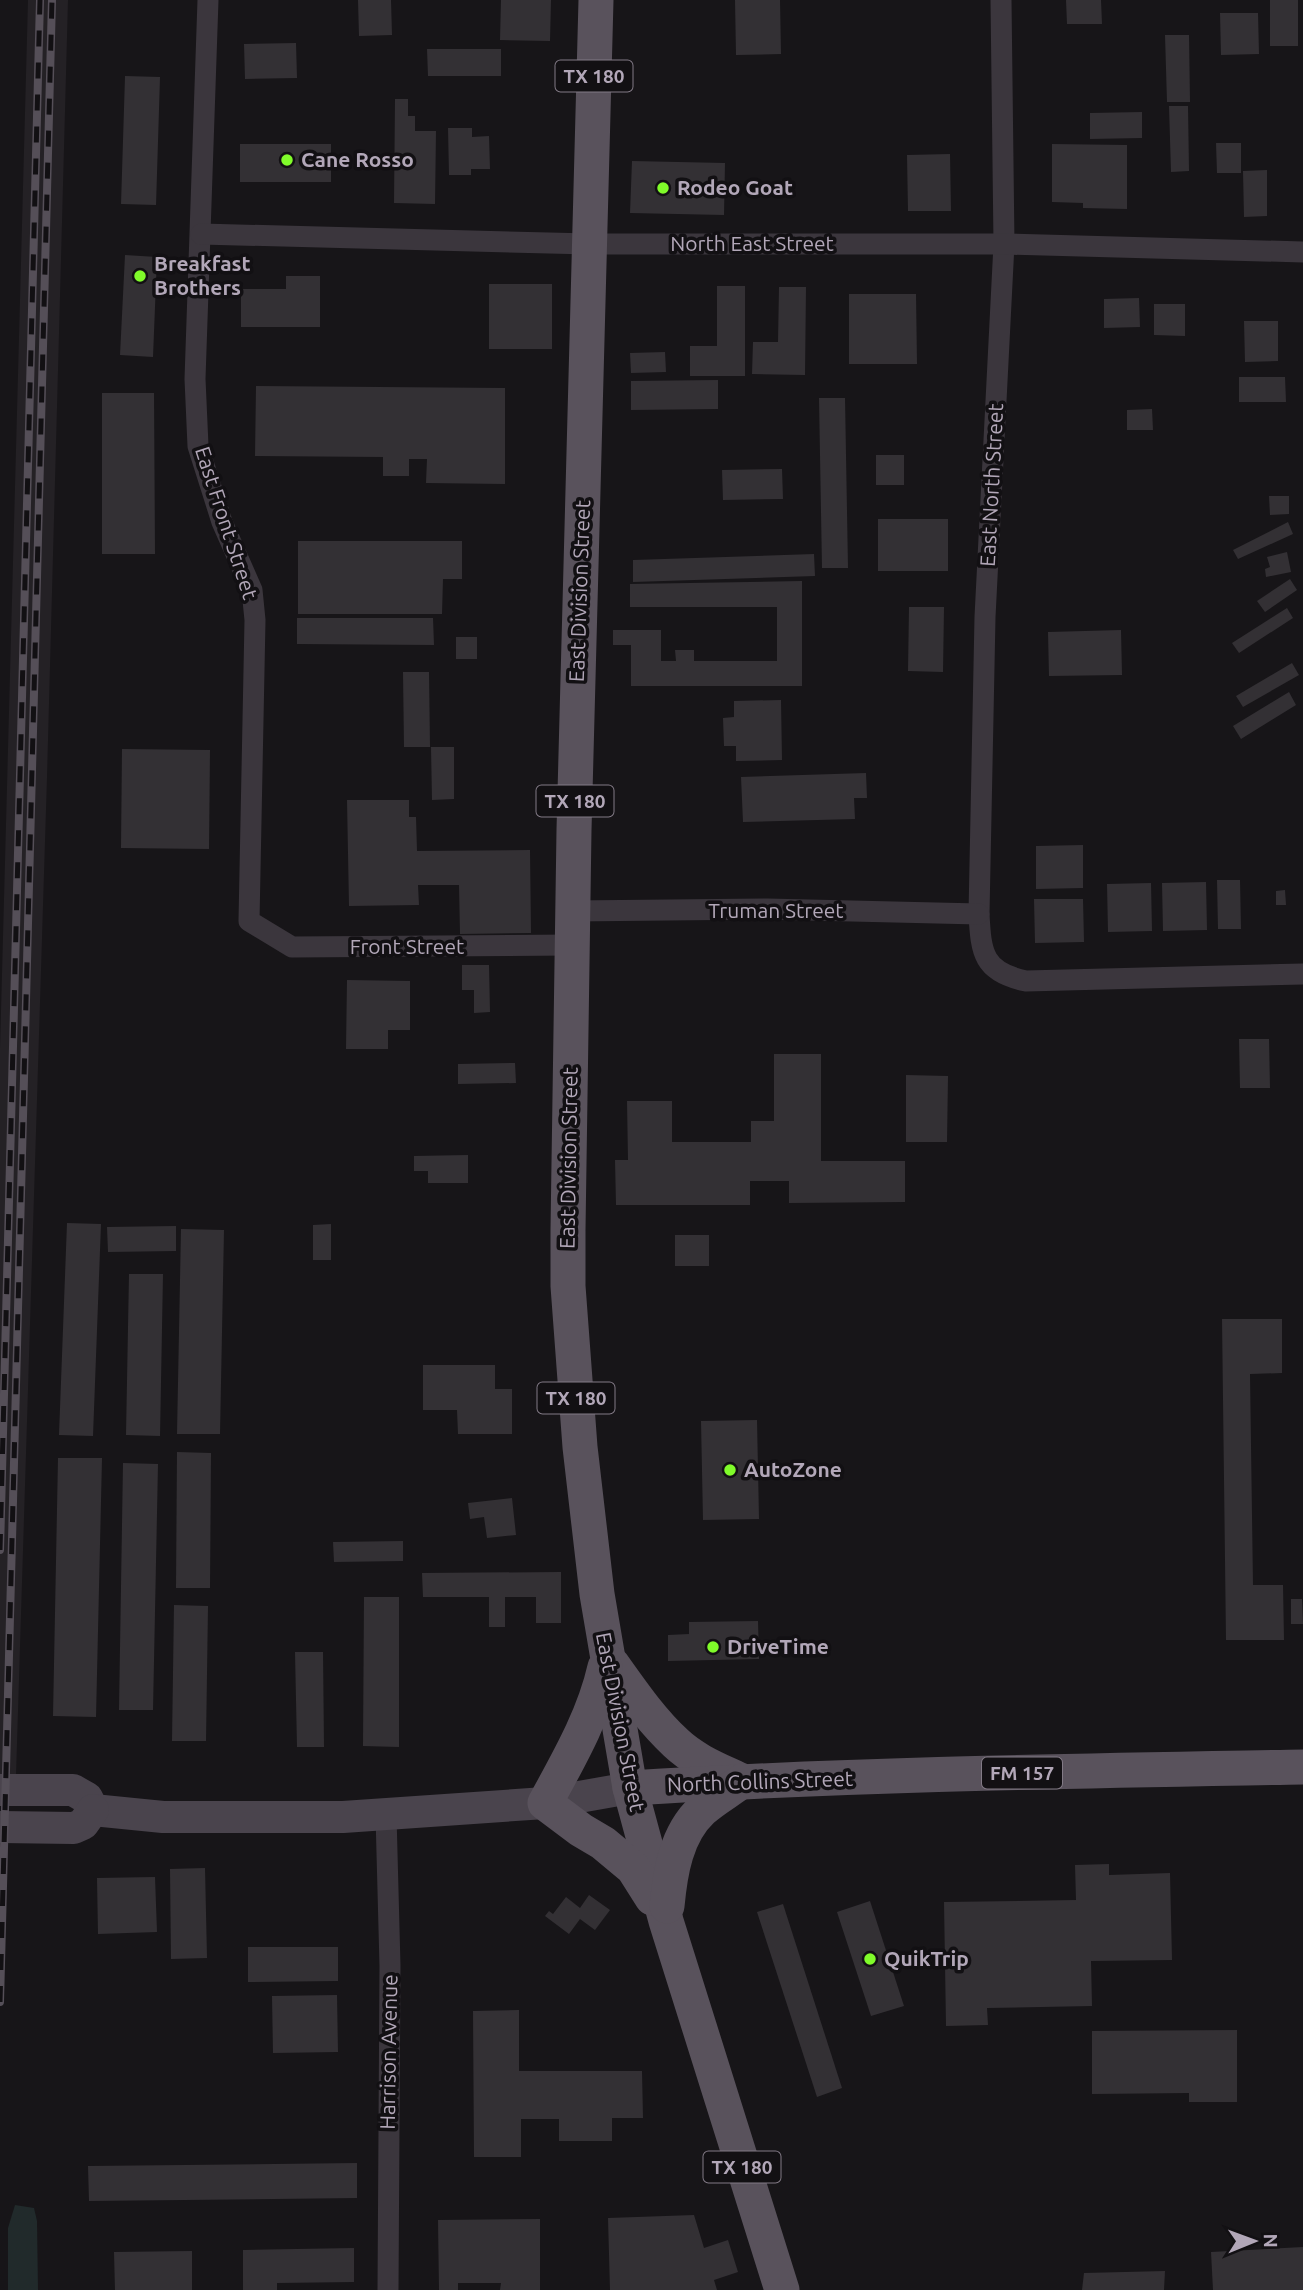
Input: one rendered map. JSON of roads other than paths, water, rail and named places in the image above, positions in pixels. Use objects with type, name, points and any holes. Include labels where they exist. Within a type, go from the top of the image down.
[{"type":"main road","name":"East Division Street","points":[[596,0],[572,945],[568,1286],[580,1447],[597,1594],[630,1788],[666,1921],[782,2290]]},
{"type":"main road","points":[[607,1657],[642,1706],[678,1745],[704,1763],[742,1781],[700,1812],[678,1846],[670,1881],[666,1921]]},
{"type":"main road","points":[[607,1657],[598,1696],[545,1803],[603,1843],[633,1868],[666,1921]]},
{"type":"main road","name":"North Collins Street","points":[[93,1810],[163,1817],[343,1817],[545,1803],[630,1788],[742,1781],[1303,1767]]},
{"type":"main road","points":[[2,1827],[74,1828],[83,1824],[93,1810],[87,1798],[73,1790],[3,1790]]},
{"type":"street","name":"East Front Street","points":[[208,0],[195,379],[198,446],[222,522],[253,590],[255,620],[249,921]]},
{"type":"street","name":"East North Street","points":[[1002,0],[1003,244],[985,617],[979,914],[981,947],[992,968],[1007,977],[1026,981],[1303,974]]},
{"type":"street","name":"North East Street","points":[[201,234],[590,244],[1003,244],[1303,252]]},
{"type":"street","name":"Truman Street","points":[[573,911],[767,909],[979,914]]},
{"type":"street","name":"Front Street","points":[[249,921],[292,947],[572,945]]},
{"type":"street","name":"Harrison Avenue","points":[[386,1815],[390,1966],[388,2290]]},
{"type":"railway","points":[[0,1550],[40,0]]},
{"type":"railway","points":[[0,2002],[52,0]]},
{"type":"place","name":"Cane Rosso","points":[[287,160]]},
{"type":"place","name":"Rodeo Goat","points":[[663,188]]},
{"type":"place","name":"Breakfast Brothers","points":[[140,276]]},
{"type":"place","name":"AutoZone","points":[[730,1470]]},
{"type":"place","name":"DriveTime","points":[[713,1647]]},
{"type":"place","name":"QuikTrip","points":[[870,1959]]}]
